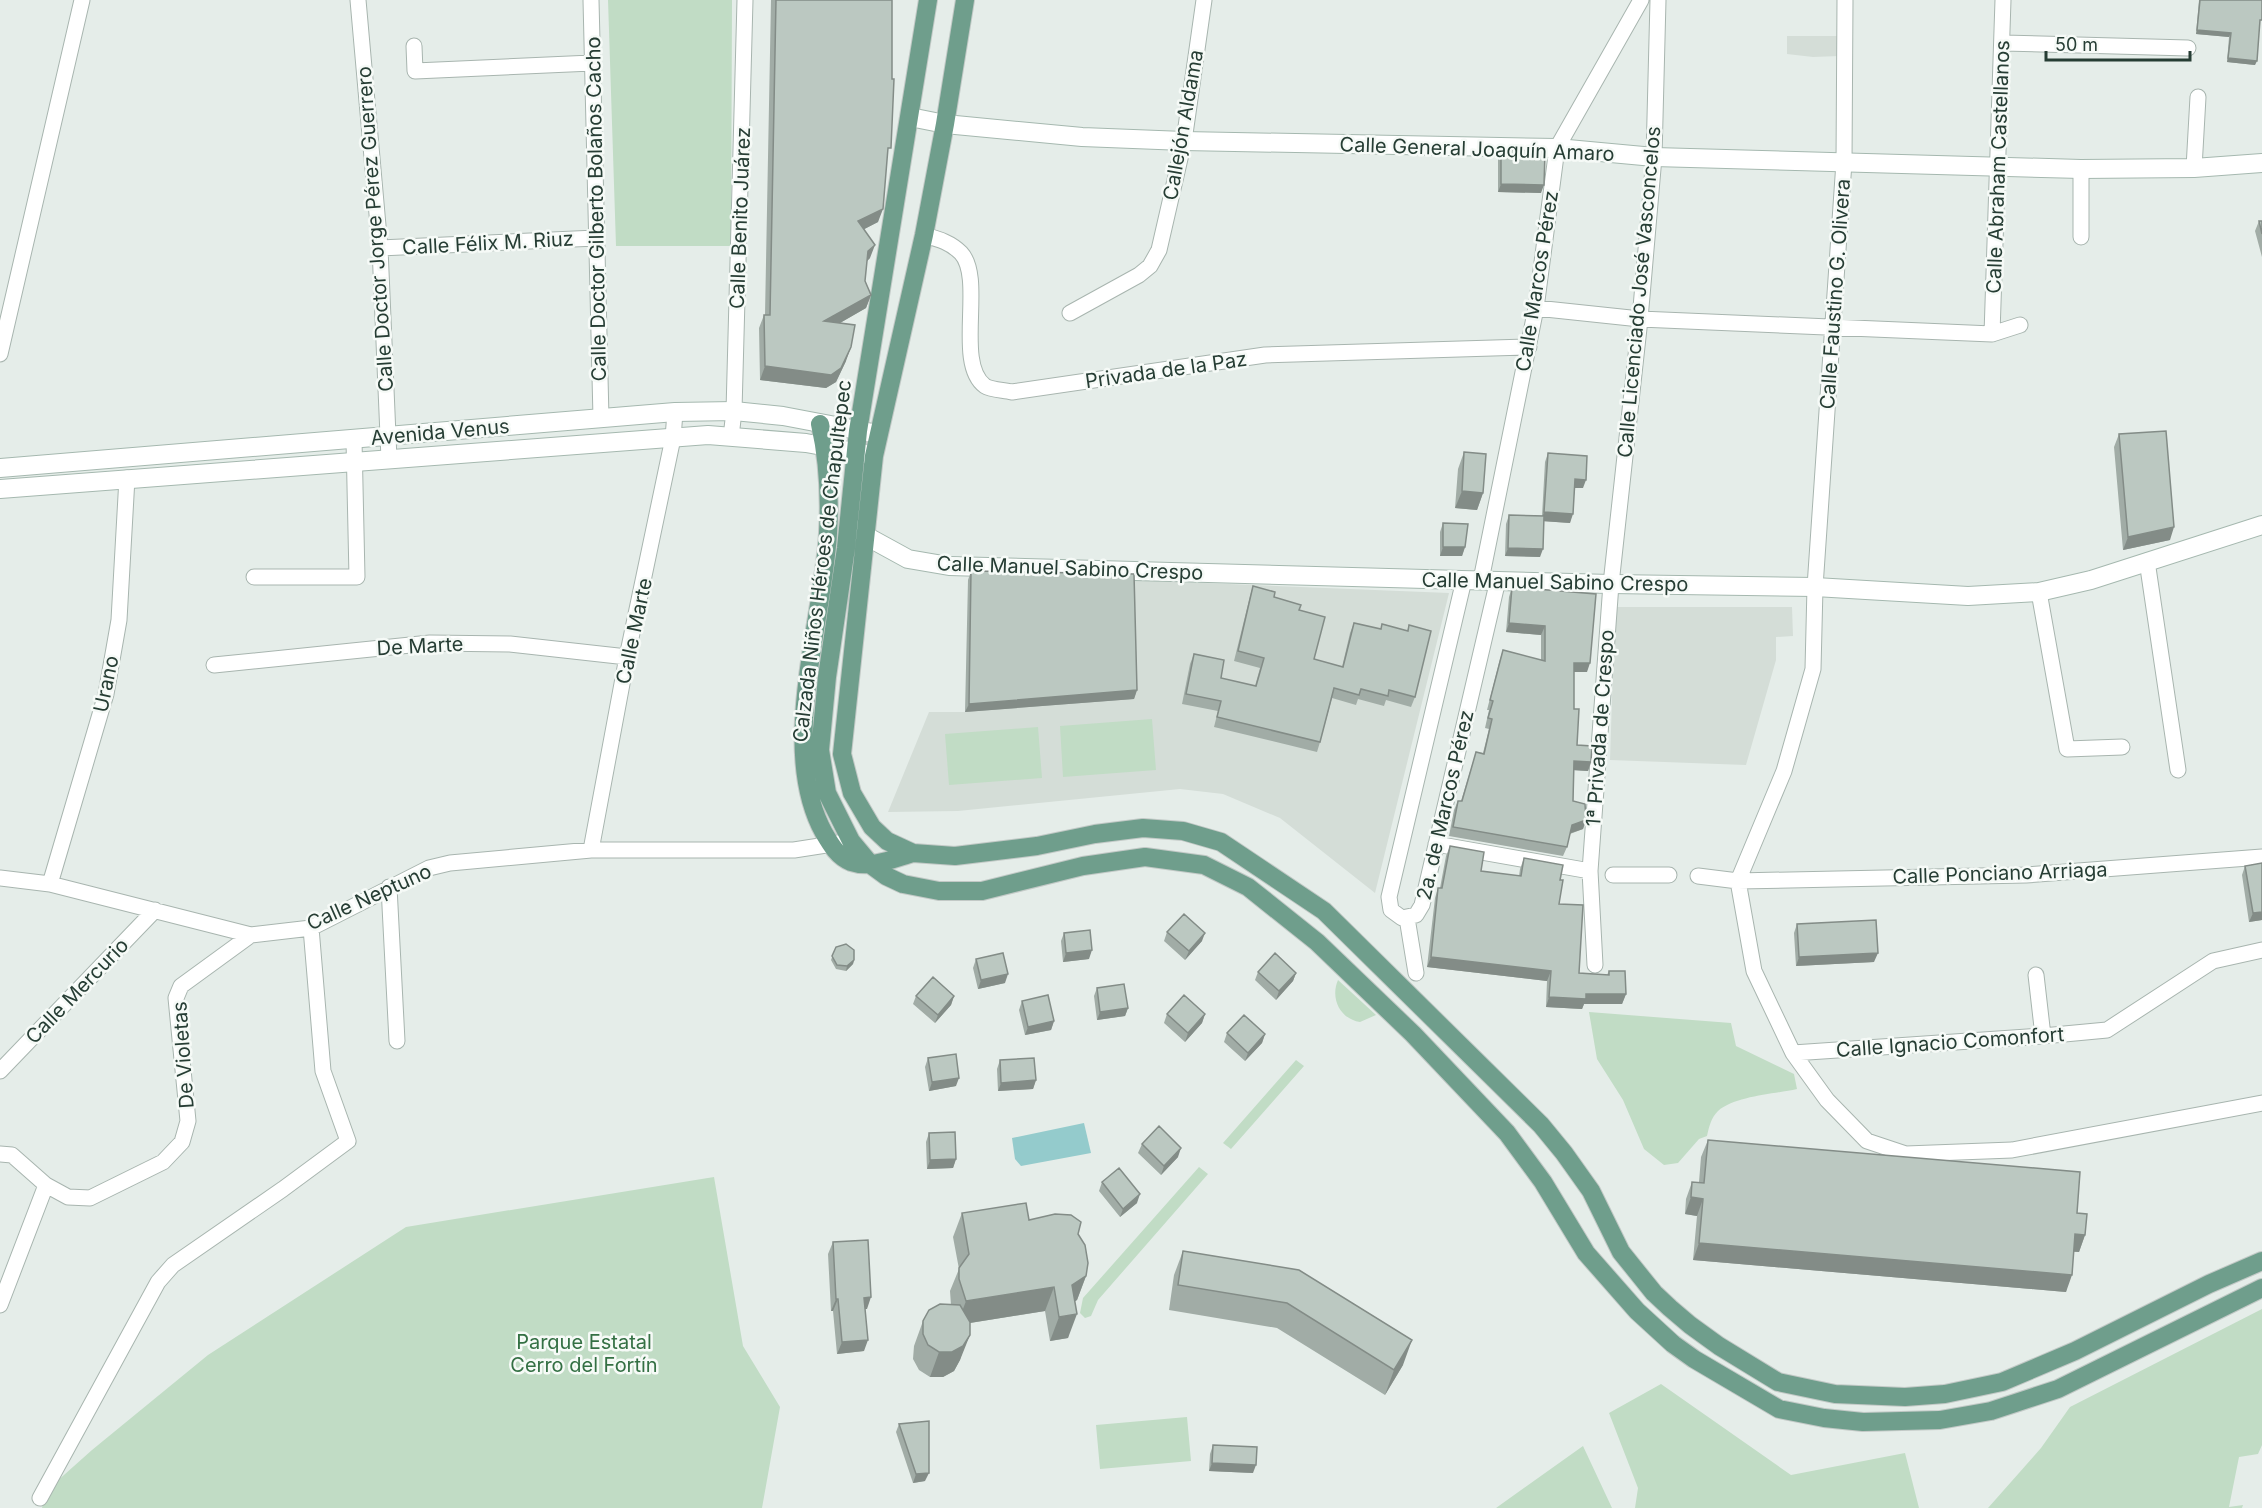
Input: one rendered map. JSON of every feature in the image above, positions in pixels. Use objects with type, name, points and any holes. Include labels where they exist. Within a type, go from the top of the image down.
[{"type":"main road","name":"Calzada Niños Héroes de Chapultepec","points":[[928,0],[858,431],[820,750],[827,793],[851,841],[871,865],[886,876],[903,884],[939,891],[982,891],[1083,866],[1145,858],[1204,865],[1248,887],[1333,958],[1413,1034],[1507,1133],[1543,1182],[1586,1253],[1637,1311],[1673,1344],[1694,1359],[1779,1409],[1824,1418],[1863,1422],[1904,1422],[1966,1416],[2018,1404],[2058,1389],[2262,1288]]},
{"type":"main road","name":"Calzada Niños Héroes de Chapultepec","points":[[965,0],[924,235],[874,456],[842,754],[852,793],[872,827],[887,841],[913,853],[955,856],[1037,846],[1095,834],[1143,828],[1183,831],[1221,842],[1323,911],[1541,1125],[1591,1191],[1621,1252],[1654,1293],[1690,1325],[1778,1382],[1835,1394],[1905,1397],[1945,1394],[2002,1382],[2075,1351],[2209,1284],[2262,1261]]},
{"type":"main road","points":[[820,424],[825,447],[828,533],[803,736],[806,781],[818,822],[840,856],[852,863],[871,865],[913,853]]},
{"type":"street","points":[[0,354],[82,0]]},
{"type":"street","name":"Calle Doctor Jorge Pérez Guerrero","points":[[358,0],[380,249],[389,459]]},
{"type":"street","name":"Calle Doctor Gilberto Bolaños Cacho","points":[[591,0],[601,418]]},
{"type":"street","name":"Calle Benito Juárez","points":[[731,437],[734,411],[746,0]]},
{"type":"street","name":"Callejón Aldama","points":[[1070,313],[1139,275],[1150,267],[1159,250],[1176,141],[1204,0]]},
{"type":"street","name":"Calle Marcos Pérez","points":[[1481,580],[1536,308],[1557,148],[1641,0]]},
{"type":"street","name":"Calle Licenciado José Vasconcelos","points":[[1611,584],[1640,319],[1654,157],[1658,0]]},
{"type":"street","name":"Calle Faustino G. Olivera","points":[[1738,881],[1784,771],[1813,669],[1815,587],[1844,162],[1845,0]]},
{"type":"street","name":"Calle Abraham Castellanos","points":[[1992,334],[2003,0]]},
{"type":"street","points":[[2003,43],[2188,48]]},
{"type":"street","points":[[414,46],[416,71],[592,63]]},
{"type":"street","points":[[2194,168],[2198,97]]},
{"type":"street","name":"Calle General Joaquín Amaro","points":[[910,117],[945,124],[1082,137],[1176,141],[1557,148],[1654,157],[2081,168],[2194,168],[2262,163]]},
{"type":"street","points":[[2081,168],[2081,237]]},
{"type":"street","name":"Privada de la Paz","points":[[924,235],[947,242],[962,254],[969,273],[971,357],[975,375],[986,387],[1012,392],[1265,355],[1529,347]]},
{"type":"street","name":"Calle Félix M. Riuz","points":[[380,249],[596,238]]},
{"type":"street","points":[[1536,308],[1640,319],[1992,334],[2020,325]]},
{"type":"street","name":"Avenida Venus","points":[[0,468],[675,412],[734,411],[783,416],[878,434]]},
{"type":"street","name":"Calle Marte","points":[[591,850],[627,657],[673,438],[675,412]]},
{"type":"street","name":"Avenida Venus","points":[[0,489],[708,435],[806,443],[874,456]]},
{"type":"street","points":[[254,577],[357,577],[354,440]]},
{"type":"street","name":"Urano","points":[[50,884],[106,694],[119,620],[127,478]]},
{"type":"street","name":"Calle Manuel Sabino Crespo","points":[[848,525],[865,537],[908,559],[949,566],[1611,584],[1815,587],[1968,596],[2039,592],[2091,580],[2262,525]]},
{"type":"street","points":[[2147,561],[2178,770]]},
{"type":"street","name":"2a. de Marcos Pérez","points":[[1481,580],[1436,844],[1420,909],[1416,915],[1400,918],[1393,914],[1389,905],[1389,897],[1481,580]]},
{"type":"street","name":"1ª Privada de Crespo","points":[[1595,965],[1590,872],[1611,584]]},
{"type":"street","points":[[2039,592],[2067,749],[2122,747]]},
{"type":"street","name":"De Marte","points":[[214,665],[430,643],[510,644],[627,657]]},
{"type":"street","name":"Calle Neptuno","points":[[0,878],[50,884],[252,935],[311,928],[429,868],[450,863],[591,850],[794,850],[851,841]]},
{"type":"street","points":[[1436,844],[1590,872]]},
{"type":"street","name":"Calle Ponciano Arriaga","points":[[1698,876],[1738,881],[2026,875],[2262,857]]},
{"type":"street","points":[[1613,875],[1675,875]]},
{"type":"street","points":[[1738,881],[1754,971],[1793,1053],[1827,1100],[1867,1141],[1906,1154],[2012,1150],[2262,1103]]},
{"type":"street","points":[[389,887],[398,1041]]},
{"type":"street","name":"Calle Mercurio","points":[[1,1069],[155,910]]},
{"type":"street","points":[[1407,918],[1416,973]]},
{"type":"street","points":[[40,1498],[158,1282],[173,1265],[348,1141],[323,1071],[311,928]]},
{"type":"street","name":"De Violetas","points":[[0,1154],[12,1155],[46,1185],[68,1197],[90,1198],[163,1162],[182,1142],[188,1121],[176,998],[181,986],[252,935]]},
{"type":"street","name":"Calle Ignacio Comonfort","points":[[1793,1053],[2107,1030],[2213,961],[2262,950]]},
{"type":"street","points":[[2036,975],[2043,1036]]},
{"type":"street","points":[[0,1305],[46,1185]]},
{"type":"shaded area","points":[[1787,36],[1838,36],[1839,56],[1813,57],[1787,54]]},
{"type":"shaded area","points":[[1131,580],[1449,593],[1375,893],[1280,818],[1223,794],[1180,789],[958,811],[888,812],[929,712],[965,712],[1134,699]]},
{"type":"shaded area","points":[[1615,607],[1792,607],[1793,636],[1776,637],[1776,660],[1746,765],[1610,760]]},
{"type":"green space","points":[[608,0],[732,0],[731,246],[616,246]]},
{"type":"green space","points":[[1152,719],[1156,770],[1063,777],[1060,726]]},
{"type":"green space","points":[[1038,727],[1042,778],[949,785],[945,734]]},
{"type":"green space","points":[[1338,980],[1376,1015],[1360,1022],[1347,1017],[1338,1007],[1336,1000]]},
{"type":"green space","points":[[1589,1012],[1731,1023],[1736,1046],[1794,1074],[1797,1089],[1756,1096],[1725,1106],[1714,1117],[1707,1136],[1699,1139],[1678,1163],[1664,1165],[1644,1149],[1623,1100],[1597,1059]]},
{"type":"green space","points":[[1296,1060],[1304,1066],[1231,1149],[1223,1143]]},
{"type":"green space","points":[[1199,1167],[1208,1174],[1098,1300],[1091,1316],[1085,1318],[1080,1313],[1083,1298]]},
{"type":"green space","name":"Parque Estatal Cerro del Fortín","points":[[714,1177],[743,1346],[780,1407],[762,1508],[42,1508],[46,1491],[92,1450],[208,1355],[406,1227]]},
{"type":"green space","points":[[2262,1309],[2262,1445],[2258,1454],[2239,1457],[2229,1507],[2243,1505],[2242,1508],[1988,1508],[2041,1448],[2070,1407]]},
{"type":"green space","points":[[1661,1384],[1791,1475],[1905,1453],[1919,1508],[1635,1508],[1638,1488],[1609,1413]]},
{"type":"green space","points":[[1187,1417],[1191,1461],[1100,1469],[1096,1425]]},
{"type":"green space","points":[[1583,1446],[1612,1508],[1496,1508]]},
{"type":"water","points":[[1084,1123],[1091,1153],[1021,1166],[1015,1159],[1012,1138]]},
{"type":"building","points":[[776,0],[892,0],[892,79],[894,79],[891,148],[888,148],[883,209],[858,221],[875,245],[868,251],[865,281],[871,295],[824,321],[855,325],[851,347],[841,368],[831,375],[765,366],[764,315],[770,315]]},
{"type":"building","points":[[2200,0],[2262,0],[2257,61],[2228,58],[2231,33],[2197,30]]},
{"type":"building","points":[[1501,150],[1545,151],[1544,185],[1501,184]]},
{"type":"building","points":[[2166,431],[2174,527],[2128,537],[2119,434]]},
{"type":"building","points":[[1464,452],[1486,454],[1483,493],[1462,491]]},
{"type":"building","points":[[1548,453],[1587,456],[1586,480],[1575,479],[1573,514],[1544,512]]},
{"type":"building","points":[[1509,515],[1544,516],[1543,549],[1508,548]]},
{"type":"building","points":[[1443,523],[1468,524],[1465,547],[1443,547]]},
{"type":"building","points":[[971,571],[1134,574],[1137,690],[969,704]]},
{"type":"building","points":[[1253,586],[1275,592],[1274,597],[1301,605],[1299,610],[1325,617],[1314,659],[1343,667],[1354,623],[1381,629],[1382,624],[1408,631],[1409,625],[1431,631],[1415,697],[1389,690],[1388,696],[1361,689],[1359,695],[1334,688],[1320,742],[1217,717],[1221,701],[1186,694],[1194,654],[1224,660],[1221,678],[1256,686],[1264,658],[1238,651]]},
{"type":"building","points":[[1512,587],[1596,594],[1590,663],[1574,663],[1574,709],[1579,709],[1577,745],[1592,746],[1591,762],[1574,761],[1573,801],[1585,804],[1586,820],[1572,825],[1567,847],[1453,827],[1458,801],[1462,801],[1476,752],[1484,754],[1492,719],[1488,718],[1493,701],[1490,700],[1503,650],[1545,661],[1545,626],[1509,623]]},
{"type":"building","points":[[1450,846],[1484,852],[1481,871],[1521,876],[1524,858],[1563,865],[1559,904],[1583,905],[1579,973],[1609,975],[1609,971],[1625,971],[1626,994],[1586,994],[1586,999],[1549,997],[1551,971],[1431,957],[1438,888],[1442,888]]},
{"type":"building","points":[[2262,863],[2262,912],[2253,913],[2245,866]]},
{"type":"building","points":[[1184,914],[1205,933],[1189,951],[1167,932]]},
{"type":"building","points":[[1876,920],[1878,953],[1799,957],[1797,924]]},
{"type":"building","points":[[1090,930],[1092,950],[1066,953],[1064,933]]},
{"type":"building","points":[[846,944],[854,950],[854,960],[847,966],[837,965],[832,956],[836,947]]},
{"type":"building","points":[[1003,953],[1008,974],[981,980],[976,959]]},
{"type":"building","points":[[1275,953],[1296,973],[1279,991],[1258,972]]},
{"type":"building","points":[[933,977],[954,996],[938,1015],[916,996]]},
{"type":"building","points":[[1124,984],[1128,1008],[1100,1012],[1097,988]]},
{"type":"building","points":[[1048,995],[1054,1021],[1028,1027],[1022,1001]]},
{"type":"building","points":[[1184,995],[1205,1014],[1188,1033],[1167,1014]]},
{"type":"building","points":[[1244,1015],[1265,1034],[1248,1053],[1227,1033]]},
{"type":"building","points":[[956,1054],[959,1078],[932,1082],[928,1058]]},
{"type":"building","points":[[1034,1058],[1036,1080],[1001,1083],[1000,1060]]},
{"type":"building","points":[[1159,1126],[1181,1148],[1164,1166],[1142,1144]]},
{"type":"building","points":[[955,1132],[956,1159],[930,1160],[929,1133]]},
{"type":"building","points":[[1708,1140],[2080,1172],[2077,1213],[2087,1214],[2085,1235],[2075,1234],[2072,1275],[1699,1243],[1703,1199],[1691,1197],[1692,1182],[1704,1183]]},
{"type":"building","points":[[1119,1168],[1140,1194],[1123,1209],[1102,1182]]},
{"type":"building","points":[[1026,1203],[1029,1220],[1055,1214],[1071,1215],[1081,1222],[1078,1234],[1085,1245],[1088,1263],[1086,1276],[1072,1285],[1077,1314],[1059,1317],[1054,1287],[966,1301],[959,1279],[959,1268],[969,1254],[962,1213]]},
{"type":"building","points":[[868,1240],[871,1297],[864,1298],[868,1340],[842,1342],[838,1299],[836,1299],[833,1242]]},
{"type":"building","points":[[1183,1251],[1299,1270],[1412,1340],[1394,1370],[1287,1303],[1178,1285]]},
{"type":"building","points":[[940,1304],[960,1305],[970,1322],[970,1335],[963,1346],[952,1352],[939,1352],[928,1345],[923,1334],[923,1321],[929,1310]]},
{"type":"building","points":[[929,1421],[929,1473],[916,1474],[899,1424]]},
{"type":"building","points":[[1213,1445],[1257,1447],[1256,1465],[1212,1463]]}]
